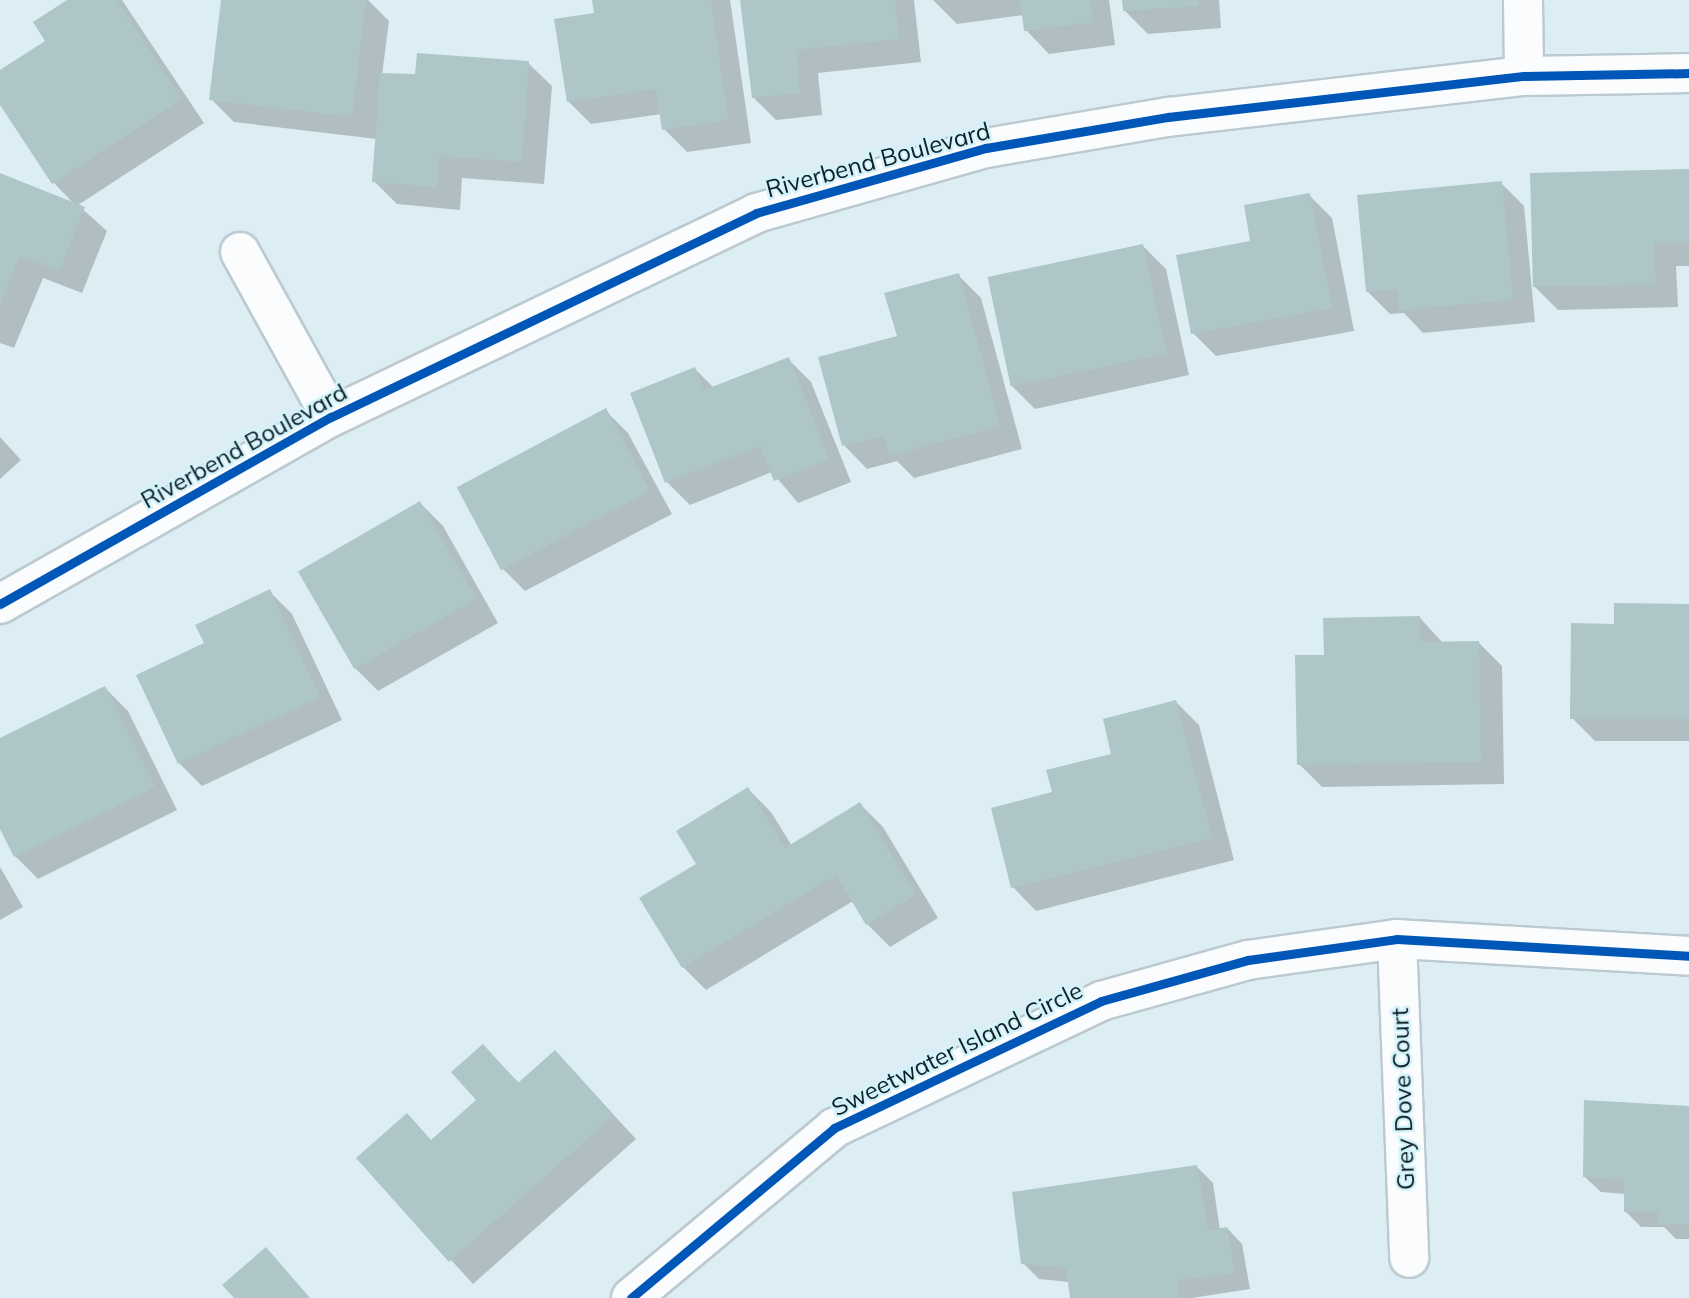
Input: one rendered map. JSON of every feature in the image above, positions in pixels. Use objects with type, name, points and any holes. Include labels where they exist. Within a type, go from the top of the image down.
[{"type":"street","points":[[1523,0],[1524,76]]},
{"type":"street","name":"Riverbend Boulevard","points":[[0,604],[331,417],[756,214],[986,148],[1168,117],[1524,76],[1689,73]]},
{"type":"street","points":[[240,252],[331,417]]},
{"type":"street","name":"Sweetwater Island Circle","points":[[631,1298],[834,1128],[1101,1001],[1248,960],[1397,939],[1689,956]]},
{"type":"street","name":"Grey Dove Court","points":[[1397,939],[1409,1258]]},
{"type":"building","points":[[67,0],[117,0],[182,99],[52,184],[0,105],[0,70],[45,41],[33,22]]},
{"type":"building","points":[[221,0],[366,0],[352,117],[209,100]]},
{"type":"building","points":[[592,0],[711,0],[728,120],[662,130],[656,89],[567,102],[554,19],[594,13]]},
{"type":"building","points":[[740,0],[895,0],[899,39],[796,50],[800,93],[752,98]]},
{"type":"building","points":[[1020,0],[1090,0],[1093,22],[1024,31]]},
{"type":"building","points":[[1122,0],[1198,0],[1199,6],[1123,11]]},
{"type":"building","points":[[417,53],[529,61],[522,162],[440,156],[437,187],[372,182],[380,73],[415,74]]},
{"type":"building","points":[[1689,169],[1689,243],[1654,243],[1656,284],[1533,287],[1530,173]]},
{"type":"building","points":[[0,173],[85,207],[59,271],[20,256],[0,304]]},
{"type":"building","points":[[1502,181],[1513,300],[1399,310],[1397,289],[1366,292],[1357,195]]},
{"type":"building","points":[[1310,193],[1332,308],[1191,334],[1176,255],[1250,241],[1244,205]]},
{"type":"building","points":[[1143,244],[1166,354],[1011,387],[987,277]]},
{"type":"building","points":[[959,273],[1000,426],[890,456],[884,436],[842,446],[818,357],[897,336],[884,293]]},
{"type":"building","points":[[789,357],[829,459],[774,481],[760,446],[665,483],[630,393],[695,367],[704,390]]},
{"type":"building","points":[[606,408],[650,491],[501,570],[457,487]]},
{"type":"building","points":[[420,501],[477,599],[354,669],[298,572]]},
{"type":"building","points":[[270,589],[320,697],[178,764],[136,675],[204,643],[195,625]]},
{"type":"building","points":[[1614,603],[1689,604],[1689,719],[1570,719],[1571,623],[1614,624]]},
{"type":"building","points":[[1420,616],[1421,642],[1479,641],[1481,762],[1297,765],[1295,655],[1324,655],[1323,618]]},
{"type":"building","points":[[105,686],[155,787],[14,857],[0,829],[0,738]]},
{"type":"building","points":[[1176,700],[1212,838],[1011,888],[991,808],[1052,792],[1046,770],[1111,754],[1103,719]]},
{"type":"building","points":[[748,787],[785,848],[860,802],[916,895],[866,925],[836,875],[682,968],[639,898],[696,864],[676,831]]},
{"type":"building","points":[[483,1044],[518,1083],[555,1050],[614,1115],[449,1262],[356,1158],[407,1113],[431,1140],[476,1100],[451,1072]]},
{"type":"building","points":[[1584,1100],[1689,1106],[1689,1224],[1658,1224],[1658,1212],[1624,1212],[1624,1180],[1583,1177]]},
{"type":"building","points":[[1197,1165],[1208,1230],[1227,1227],[1235,1274],[1177,1280],[1180,1298],[1070,1298],[1066,1268],[1021,1264],[1012,1192]]},
{"type":"building","points":[[266,1247],[310,1298],[234,1298],[222,1285]]},
{"type":"cycle path","points":[[0,604],[331,417],[756,213],[986,148],[1168,117],[1524,76],[1689,73]]},
{"type":"cycle path","points":[[631,1298],[834,1128],[1101,1001],[1248,960],[1397,939],[1689,956]]}]
